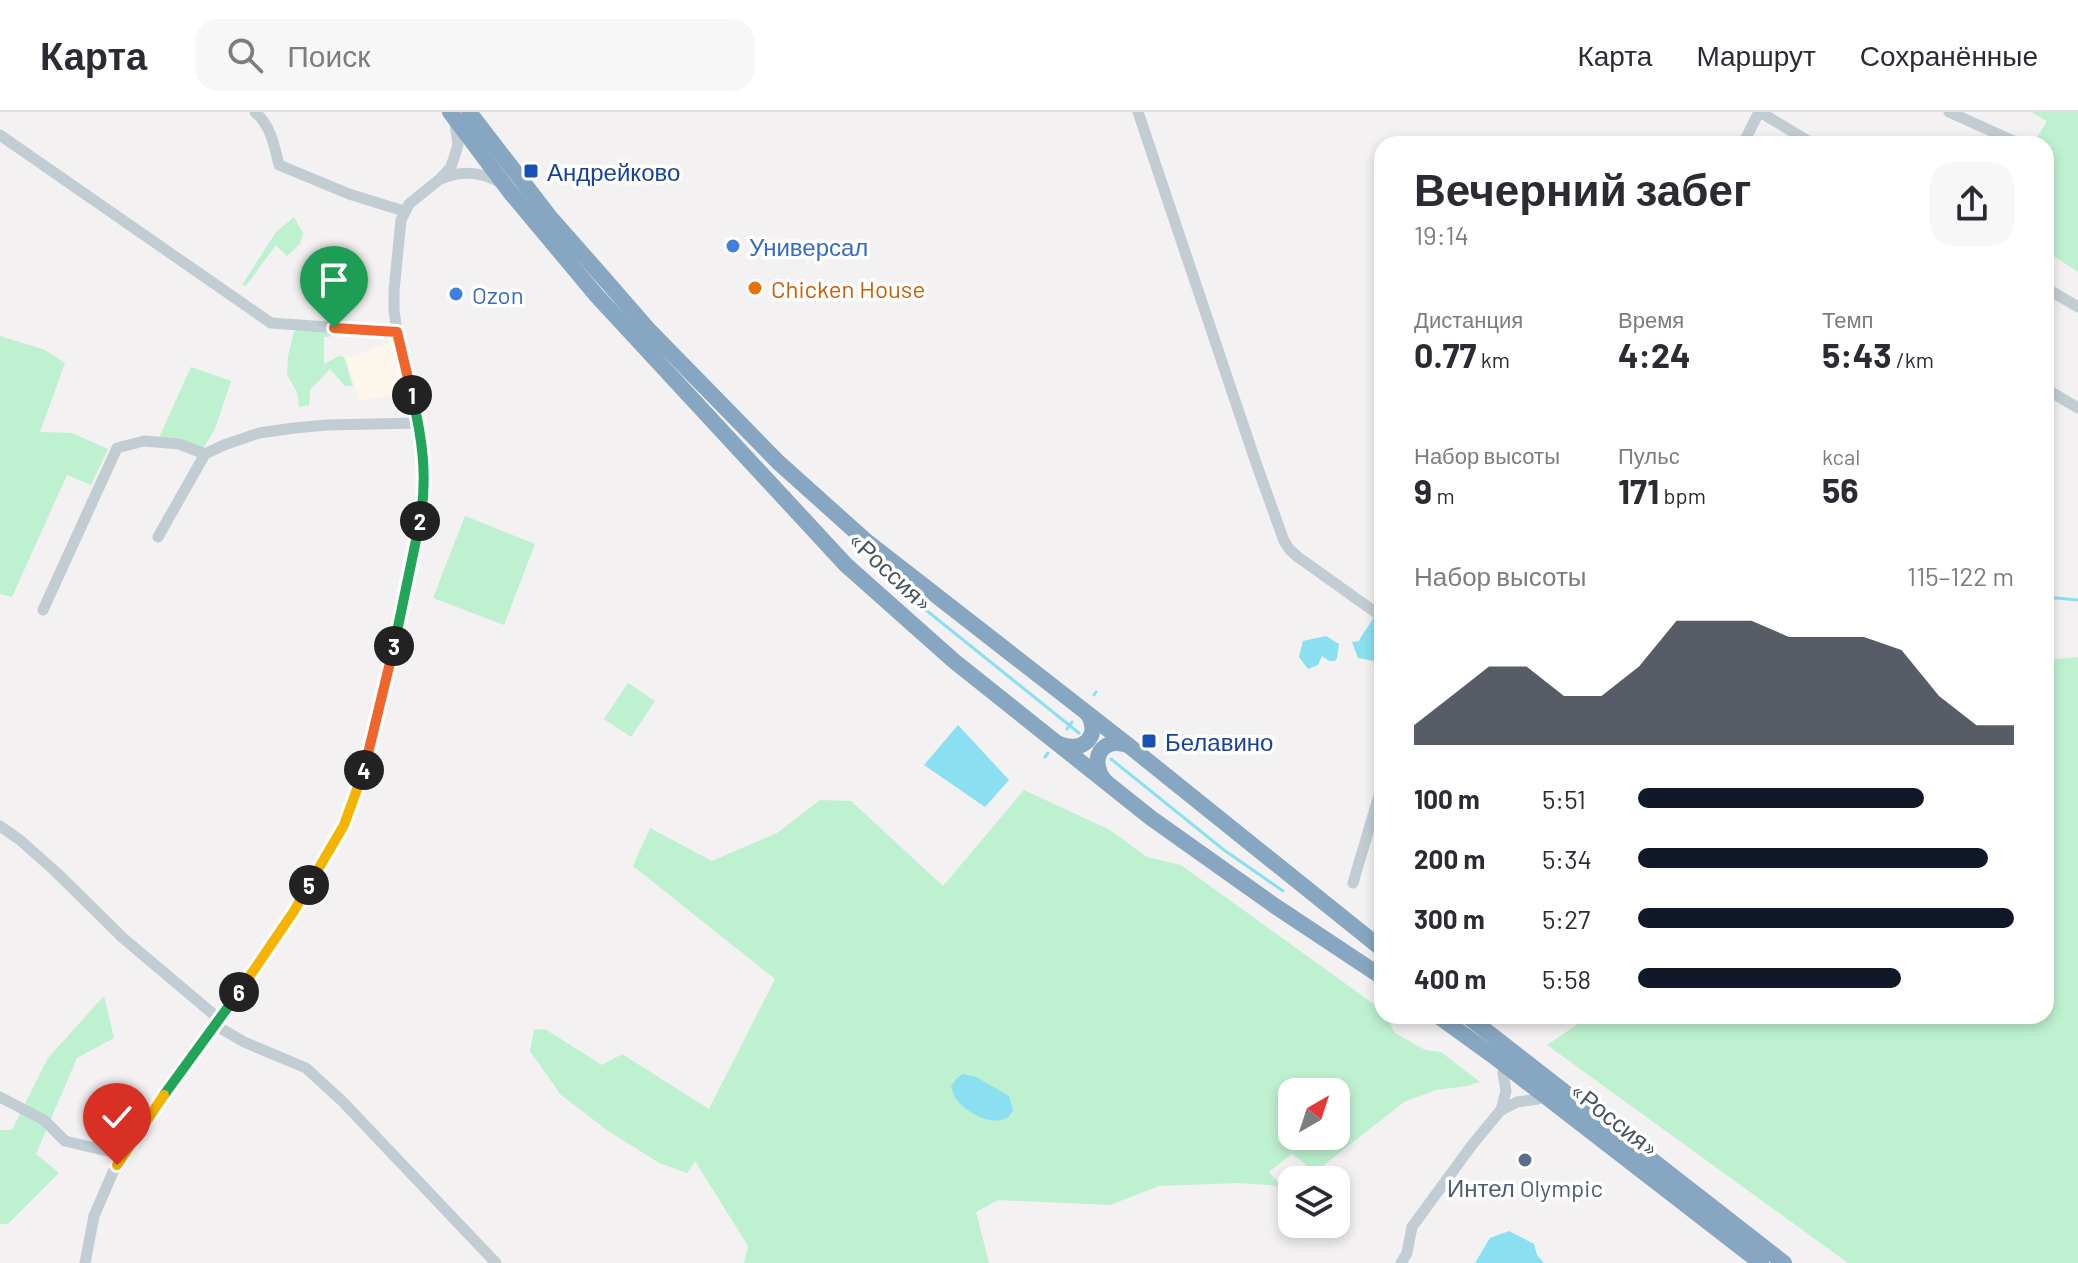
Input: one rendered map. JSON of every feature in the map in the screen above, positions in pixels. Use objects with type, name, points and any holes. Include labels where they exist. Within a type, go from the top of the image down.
[{"type":"highway","name":"«Россия»","points":[[450,112],[510,192],[597,296],[846,565],[954,661],[1151,818],[1374,972]]},
{"type":"highway","name":"«Россия»","points":[[469,112],[549,216],[663,345],[778,462],[865,540],[1374,943]]},
{"type":"highway","points":[[477,112],[554,212],[652,324],[663,345]]},
{"type":"highway","points":[[1058,743],[1074,748],[1086,743],[1093,729],[1088,714]]},
{"type":"highway","points":[[1104,781],[1097,767],[1100,751],[1115,742],[1128,745]]},
{"type":"highway","points":[[1366,966],[1374,976]]},
{"type":"highway","points":[[1437,1024],[1538,1099],[1571,1116]]},
{"type":"highway","name":"«Россия»","points":[[1449,1024],[1761,1263]]},
{"type":"highway","name":"«Россия»","points":[[1477,1024],[1784,1263]]},
{"type":"street","points":[[255,112],[272,134],[279,165],[349,194],[404,211]]},
{"type":"street","points":[[85,1263],[90,1232],[109,1179],[294,911],[339,834],[358,788],[400,621],[423,507],[425,475],[419,423],[397,332],[394,291],[401,220],[410,203],[451,167],[457,149],[457,129],[450,112]]},
{"type":"street","points":[[1138,112],[1284,541],[1298,557],[1374,611]]},
{"type":"street","points":[[1747,136],[1760,112],[1800,136]]},
{"type":"street","points":[[1949,112],[2002,136]]},
{"type":"street","points":[[0,135],[271,323],[397,332]]},
{"type":"street","points":[[440,179],[459,173],[479,174],[498,181],[510,192]]},
{"type":"street","points":[[2054,293],[2078,307]]},
{"type":"street","points":[[2054,394],[2078,408]]},
{"type":"street","points":[[158,537],[205,454],[259,433],[327,425],[419,423]]},
{"type":"street","points":[[43,610],[117,448],[144,441],[179,444],[205,454]]},
{"type":"street","points":[[1353,883],[1374,812]]},
{"type":"street","points":[[0,826],[20,840],[123,938],[219,1019],[220,1028],[244,1042],[306,1068],[343,1102],[496,1263]]},
{"type":"street","points":[[1500,1111],[1506,1091],[1503,1073]]},
{"type":"street","points":[[0,1097],[44,1120],[65,1141],[124,1155]]},
{"type":"street","points":[[1401,1263],[1407,1253],[1412,1227],[1500,1111],[1517,1102],[1538,1099]]},
{"type":"shaded area","points":[[395,340],[406,392],[360,401],[346,359]]},
{"type":"green space","points":[[2031,112],[2078,112],[2078,272],[2054,256],[2054,136],[2038,136],[2047,121]]},
{"type":"green space","points":[[294,217],[303,233],[300,244],[287,256],[276,245],[246,286],[242,285],[276,232]]},
{"type":"green space","points":[[300,328],[345,332],[324,337],[324,364],[339,356],[344,357],[353,386],[345,386],[330,369],[310,390],[309,405],[299,407],[297,392],[287,375],[294,332]]},
{"type":"green space","points":[[0,336],[45,350],[65,363],[40,432],[72,433],[108,449],[91,485],[67,475],[12,597],[0,594]]},
{"type":"green space","points":[[191,367],[231,381],[215,429],[202,450],[158,440]]},
{"type":"green space","points":[[465,516],[535,544],[504,625],[433,598]]},
{"type":"green space","points":[[2078,657],[2078,1263],[1848,1263],[1547,1045],[1578,1024],[2054,1024],[2054,659]]},
{"type":"green space","points":[[628,683],[655,701],[631,737],[604,719]]},
{"type":"green space","points":[[1024,790],[1110,830],[1147,857],[1181,865],[1374,1004],[1374,1024],[1390,1024],[1395,1033],[1425,1050],[1441,1052],[1480,1082],[1436,1090],[1404,1102],[1350,1144],[1350,1078],[1278,1078],[1278,1150],[1343,1150],[1323,1166],[1307,1166],[1292,1154],[1269,1172],[1278,1186],[1239,1183],[1159,1186],[1110,1205],[998,1200],[976,1212],[989,1263],[744,1263],[748,1246],[695,1161],[687,1173],[659,1163],[607,1130],[561,1095],[530,1051],[534,1030],[545,1029],[602,1065],[622,1054],[709,1109],[775,979],[633,866],[650,828],[712,861],[777,833],[820,800],[851,801],[943,886]]},
{"type":"green space","points":[[104,996],[114,1038],[77,1058],[36,1154],[59,1173],[8,1224],[0,1224],[0,1130],[12,1130],[48,1058]]},
{"type":"water","points":[[1373,618],[1374,661],[1358,658],[1352,642],[1359,641]]},
{"type":"water","points":[[1326,636],[1339,644],[1337,658],[1329,661],[1322,656],[1318,665],[1308,669],[1299,657],[1303,641]]},
{"type":"water","points":[[958,725],[1009,780],[985,807],[924,765]]},
{"type":"water","points":[[963,1074],[976,1077],[1009,1096],[1013,1110],[1008,1117],[993,1121],[985,1119],[961,1105],[951,1086]]},
{"type":"water","points":[[1509,1231],[1534,1244],[1537,1255],[1544,1263],[1475,1263],[1490,1238]]},
{"type":"waterway","points":[[906,594],[1079,733]]},
{"type":"waterway","points":[[2054,598],[2078,600]]},
{"type":"waterway","points":[[1067,729],[1072,722]]},
{"type":"waterway","points":[[1045,757],[1048,753]]},
{"type":"waterway","points":[[1111,759],[1224,850],[1283,891]]},
{"type":"place","name":"Андрейково","points":[[531,171]]},
{"type":"place","name":"Универсал","points":[[733,246]]},
{"type":"place","name":"Chicken House","points":[[755,288]]},
{"type":"place","name":"Ozon","points":[[456,294]]},
{"type":"place","name":"Белавино","points":[[1149,741]]},
{"type":"place","name":"Интел Olympic","points":[[1525,1160]]},
{"type":"route","points":[[117,1165],[294,911],[339,834],[364,769],[418,534],[424,496],[424,460],[419,423],[397,332],[334,328]]}]
